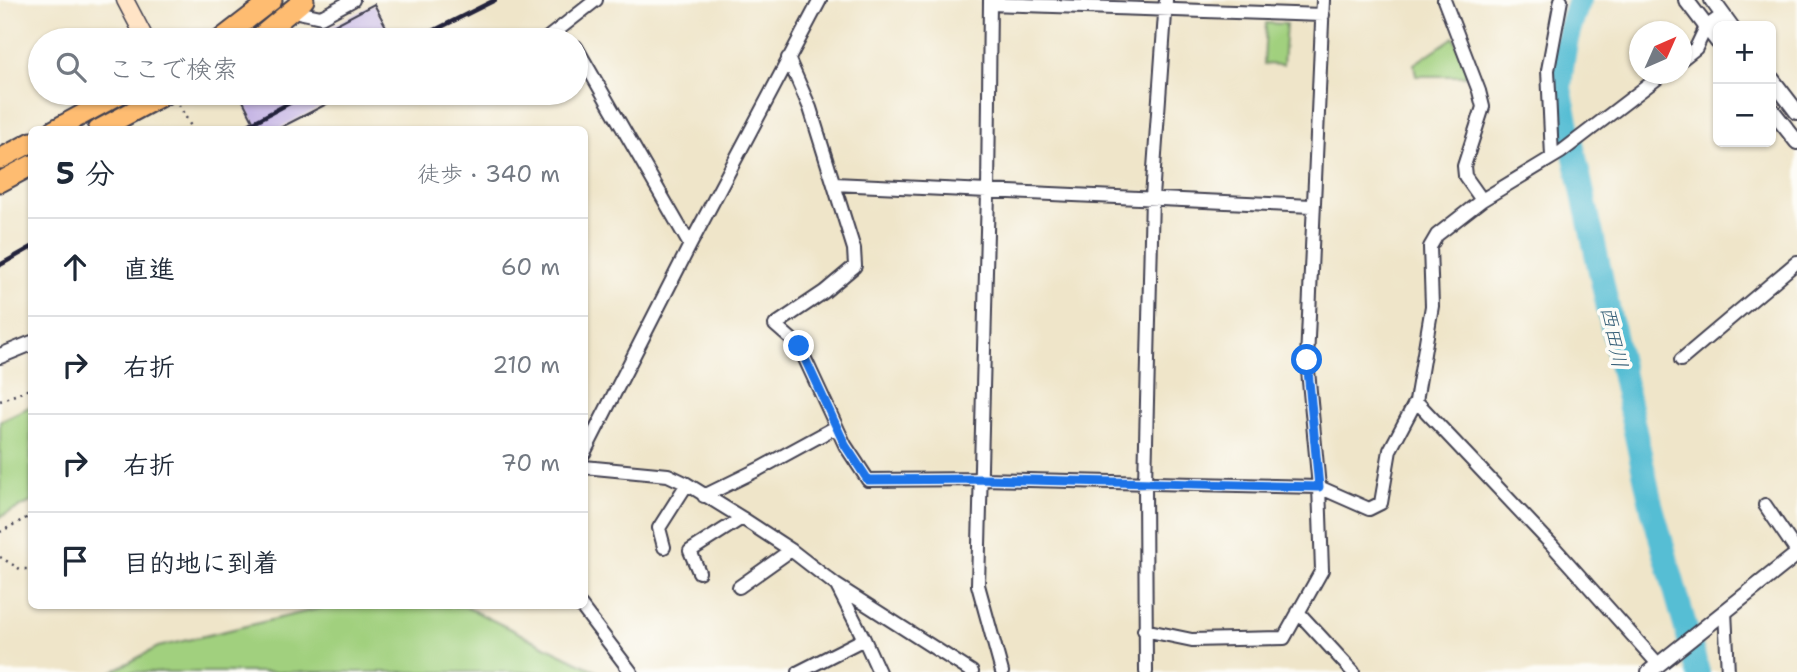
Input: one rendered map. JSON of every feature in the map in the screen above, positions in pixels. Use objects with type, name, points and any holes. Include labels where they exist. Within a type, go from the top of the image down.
[{"type":"highway","points":[[236,28],[272,0]]},
{"type":"highway","points":[[271,28],[299,6]]},
{"type":"highway","points":[[61,126],[99,105]]},
{"type":"highway","points":[[107,126],[154,105]]},
{"type":"highway","points":[[0,159],[28,144]]},
{"type":"highway","points":[[0,182],[28,167]]},
{"type":"main road","points":[[125,0],[140,28]]},
{"type":"street","points":[[299,6],[321,17],[353,0]]},
{"type":"street","points":[[561,28],[596,0]]},
{"type":"street","points":[[588,445],[820,0]]},
{"type":"street","points":[[1144,630],[1192,640],[1284,638],[1322,570],[1319,487],[1307,360],[1322,0]]},
{"type":"street","points":[[1444,0],[1483,107],[1464,166],[1465,176],[1482,200]]},
{"type":"street","points":[[1557,155],[1548,70],[1561,0]]},
{"type":"street","points":[[1686,0],[1713,36]]},
{"type":"street","points":[[1712,0],[1727,21]]},
{"type":"street","points":[[1002,672],[978,585],[990,2],[1166,5],[1322,15]]},
{"type":"street","points":[[1146,672],[1145,483],[1152,197],[1166,5]]},
{"type":"street","points":[[1692,51],[1706,27],[1713,25]]},
{"type":"street","points":[[788,58],[810,108],[854,249],[855,266],[824,292],[775,325],[799,346],[845,445],[868,480],[982,479],[1319,487],[1369,509],[1381,503],[1390,450],[1416,401],[1432,306],[1430,247],[1437,235],[1482,200],[1557,155],[1650,84]]},
{"type":"street","points":[[588,68],[690,245]]},
{"type":"street","points":[[1776,84],[1797,112]]},
{"type":"street","points":[[1776,115],[1797,142]]},
{"type":"street","points":[[834,184],[1312,206]]},
{"type":"street","points":[[1681,360],[1797,262]]},
{"type":"street","points":[[0,356],[28,345]]},
{"type":"street","points":[[1416,401],[1552,545],[1654,668],[1797,553],[1765,505]]},
{"type":"street","points":[[704,496],[836,426]]},
{"type":"street","points":[[588,467],[668,475],[687,484],[792,550],[836,585],[972,672]]},
{"type":"street","points":[[664,547],[659,528],[687,484]]},
{"type":"street","points":[[699,572],[690,551],[742,518]]},
{"type":"street","points":[[739,587],[792,550]]},
{"type":"street","points":[[836,585],[879,672]]},
{"type":"street","points":[[583,609],[631,672]]},
{"type":"street","points":[[1298,612],[1353,672]]},
{"type":"street","points":[[1721,614],[1728,672]]},
{"type":"street","points":[[799,672],[864,639]]},
{"type":"path","points":[[177,105],[190,126]]},
{"type":"path","points":[[0,401],[28,390]]},
{"type":"path","points":[[0,532],[28,517]]},
{"type":"path","points":[[0,557],[20,569],[28,569]]},
{"type":"green space","points":[[1266,23],[1286,24],[1283,65],[1264,64]]},
{"type":"green space","points":[[1454,37],[1467,72],[1465,76],[1416,76],[1414,64]]},
{"type":"green space","points":[[28,407],[28,503],[0,517],[0,421]]},
{"type":"green space","points":[[317,609],[470,609],[598,672],[111,672],[158,647]]},
{"type":"building","points":[[374,4],[387,28],[329,28]]},
{"type":"building","points":[[245,105],[325,105],[284,126],[256,126]]},
{"type":"waterway","name":"西田川","points":[[1580,0],[1566,44],[1560,89],[1651,504],[1698,672]]},
{"type":"railway","points":[[439,28],[495,0]]},
{"type":"railway","points":[[246,126],[286,105]]},
{"type":"railway","points":[[0,265],[28,249]]},
{"type":"route","points":[[799,346],[845,445],[868,480],[982,479],[1319,487],[1307,360]]}]
